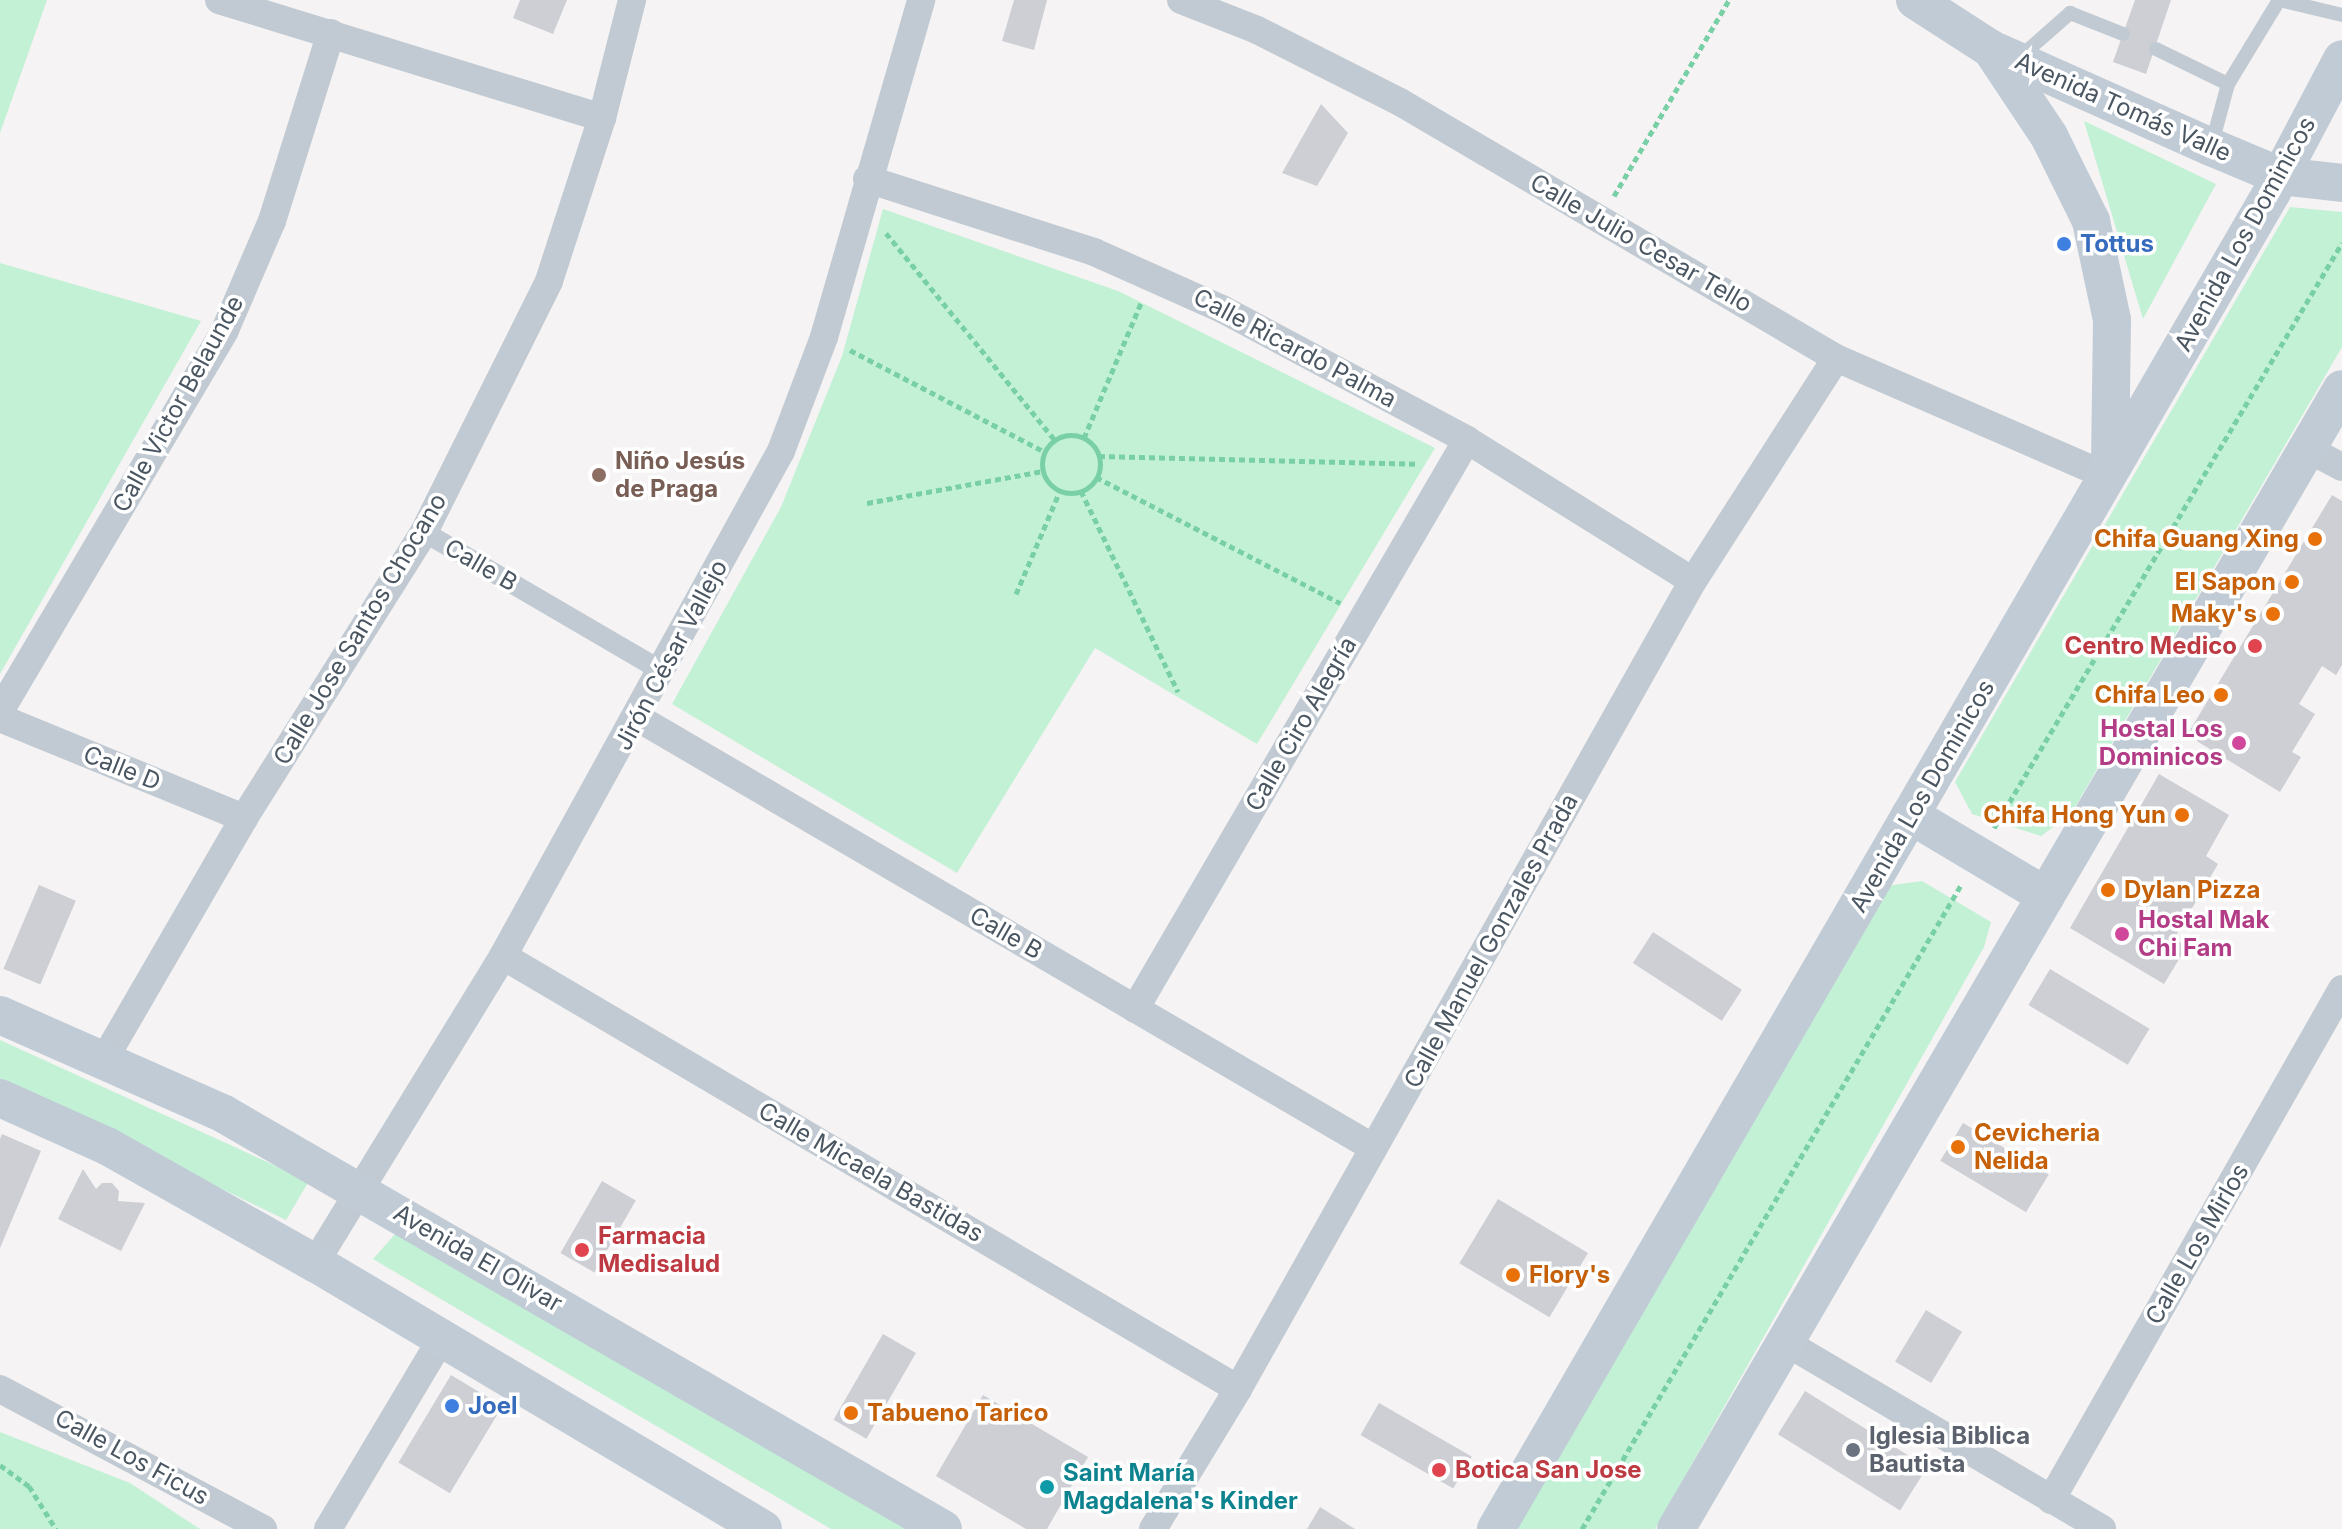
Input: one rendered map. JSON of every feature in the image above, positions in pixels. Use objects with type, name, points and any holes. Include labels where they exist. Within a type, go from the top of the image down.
[{"type":"main road","name":"Avenida Tomás Valle","points":[[1915,0],[2004,54],[2211,147],[2280,176],[2342,183]]},
{"type":"main road","points":[[2004,54],[2091,221],[2112,320],[2108,474]]},
{"type":"main road","name":"Avenida Los Dominicos","points":[[1496,1529],[2280,176],[2342,59]]},
{"type":"main road","points":[[1676,1529],[2342,389]]},
{"type":"main road","points":[[1910,815],[2046,896]]},
{"type":"main road","name":"Avenida El Olivar","points":[[0,1015],[105,1058],[224,1114],[361,1190],[943,1529]]},
{"type":"main road","points":[[0,1098],[107,1146],[315,1263],[440,1341],[763,1529]]},
{"type":"street","points":[[219,0],[602,118]]},
{"type":"street","name":"Calle Jose Santos Chocano","points":[[105,1058],[244,818],[424,532],[549,281],[602,118],[632,0]]},
{"type":"street","name":"Jirón César Vallejo","points":[[315,1263],[503,956],[638,718],[781,451],[824,337],[921,0]]},
{"type":"street","name":"Calle Julio Cesar Tello","points":[[1181,0],[1257,30],[1400,102],[1836,358],[2108,474]]},
{"type":"street","name":"Calle Victor Belaunde","points":[[0,711],[225,330],[272,221],[331,33]]},
{"type":"street","name":"Calle Ricardo Palma","points":[[864,190],[1152,275],[1467,440],[1693,581]]},
{"type":"street","name":"Calle Manuel Gonzales Prada","points":[[1153,1529],[1238,1389],[1693,581],[1836,358]]},
{"type":"street","name":"Calle Ciro Alegría","points":[[1135,1009],[1467,440]]},
{"type":"street","points":[[2308,449],[2342,467]]},
{"type":"street","name":"Calle B","points":[[424,532],[662,671]]},
{"type":"street","name":"Calle D","points":[[0,718],[244,818]]},
{"type":"street","name":"Calle B","points":[[638,718],[1374,1148]]},
{"type":"street","name":"Calle Micaela Bastidas","points":[[503,956],[1238,1389]]},
{"type":"street","name":"Calle Los Mirlos","points":[[2051,1500],[2342,989]]},
{"type":"street","points":[[328,1529],[440,1341]]},
{"type":"street","points":[[1785,1342],[2102,1529]]},
{"type":"street","name":"Calle Los Ficus","points":[[0,1389],[263,1529]]},
{"type":"lane","points":[[2211,147],[2228,84],[2280,0],[2342,15]]},
{"type":"lane","points":[[2004,54],[2073,7],[2123,34]]},
{"type":"lane","points":[[2156,49],[2228,84]]},
{"type":"path","points":[[1601,219],[1729,0]]},
{"type":"path","points":[[864,190],[1055,440]]},
{"type":"path","points":[[1084,438],[1152,275]]},
{"type":"path","points":[[824,337],[1045,452]]},
{"type":"path","points":[[1069,435],[1084,438],[1099,456],[1096,477],[1081,491],[1060,491],[1043,471],[1045,452],[1055,440],[1069,435]]},
{"type":"path","points":[[1099,456],[1452,464]]},
{"type":"path","points":[[867,503],[1043,471]]},
{"type":"path","points":[[1096,477],[1364,616]]},
{"type":"path","points":[[1016,594],[1060,491]]},
{"type":"path","points":[[1081,491],[1178,692]]},
{"type":"path","points":[[0,1465],[29,1486],[56,1529]]},
{"type":"green space","points":[[0,0],[47,0],[0,133]]},
{"type":"green space","points":[[2084,121],[2216,184],[2143,319]]},
{"type":"green space","points":[[2290,207],[2342,212],[2342,347],[2071,814],[2041,836],[1972,814],[1955,782]]},
{"type":"green space","points":[[883,209],[1118,291],[1435,448],[1257,744],[1095,648],[957,873],[672,704],[781,507],[842,356]]},
{"type":"green space","points":[[0,263],[201,321],[0,674]]},
{"type":"green space","points":[[1922,881],[1991,922],[1984,947],[1655,1529],[1511,1529],[1879,887]]},
{"type":"green space","points":[[0,1040],[309,1181],[286,1220],[0,1081]]},
{"type":"green space","points":[[396,1233],[911,1529],[831,1529],[373,1259]]},
{"type":"green space","points":[[0,1432],[130,1483],[200,1529],[0,1529]]},
{"type":"building","points":[[520,0],[567,0],[553,34],[513,18]]},
{"type":"building","points":[[1014,0],[1047,0],[1034,50],[1002,41]]},
{"type":"building","points":[[2135,0],[2171,0],[2146,74],[2113,62]]},
{"type":"building","points":[[1321,104],[1348,133],[1317,186],[1282,173]]},
{"type":"building","points":[[2332,495],[2342,501],[2342,665],[2336,675],[2322,666],[2299,704],[2315,714],[2292,752],[2301,757],[2280,792],[2187,735]]},
{"type":"building","points":[[2159,774],[2229,815],[2206,856],[2218,864],[2174,939],[2187,946],[2164,984],[2070,928]]},
{"type":"building","points":[[39,885],[76,901],[40,984],[3,969]]},
{"type":"building","points":[[1653,932],[1742,990],[1722,1021],[1633,963]]},
{"type":"building","points":[[2050,969],[2149,1029],[2128,1065],[2028,1005]]},
{"type":"building","points":[[1963,1123],[2049,1175],[2026,1212],[1940,1161]]},
{"type":"building","points":[[2,1134],[41,1151],[0,1248],[0,1139]]},
{"type":"building","points":[[83,1169],[96,1189],[102,1183],[112,1183],[119,1191],[118,1201],[145,1203],[121,1251],[58,1219]]},
{"type":"building","points":[[602,1181],[636,1200],[594,1272],[560,1253]]},
{"type":"building","points":[[1498,1199],[1588,1253],[1549,1317],[1459,1263]]},
{"type":"building","points":[[1926,1310],[1962,1332],[1931,1383],[1895,1361]]},
{"type":"building","points":[[883,1334],[916,1353],[866,1439],[834,1420]]},
{"type":"building","points":[[451,1375],[502,1406],[450,1493],[398,1462]]},
{"type":"building","name":"Iglesia Biblica Bautista","points":[[1805,1391],[1927,1467],[1900,1511],[1778,1434]]},
{"type":"building","points":[[983,1395],[1088,1457],[1047,1529],[1026,1529],[936,1476]]},
{"type":"building","points":[[1379,1403],[1472,1456],[1453,1489],[1360,1435]]},
{"type":"building","points":[[1320,1507],[1355,1529],[1307,1529]]},
{"type":"place","name":"Tottus","points":[[2064,244]]},
{"type":"place","name":"Niño Jesús de Praga","points":[[599,475]]},
{"type":"place","name":"Chifa Guang Xing","points":[[2315,539]]},
{"type":"place","name":"El Sapon","points":[[2292,582]]},
{"type":"place","name":"Maky's","points":[[2273,614]]},
{"type":"place","name":"Centro Medico","points":[[2255,646]]},
{"type":"place","name":"Chifa Leo","points":[[2221,695]]},
{"type":"place","name":"Hostal Los Dominicos","points":[[2239,743]]},
{"type":"place","name":"Chifa Hong Yun","points":[[2182,815]]},
{"type":"place","name":"Dylan Pizza","points":[[2108,890]]},
{"type":"place","name":"Hostal Mak Chi Fam","points":[[2122,934]]},
{"type":"place","name":"Cevicheria Nelida","points":[[1958,1147]]},
{"type":"place","name":"Farmacia Medisalud","points":[[582,1250]]},
{"type":"place","name":"Flory's","points":[[1513,1275]]},
{"type":"place","name":"Joel","points":[[452,1406]]},
{"type":"place","name":"Tabueno Tarico","points":[[851,1413]]},
{"type":"place","name":"Iglesia Biblica Bautista","points":[[1853,1450]]},
{"type":"place","name":"Botica San Jose","points":[[1439,1470]]},
{"type":"place","name":"Saint María Magdalena's Kinder","points":[[1047,1487]]}]
